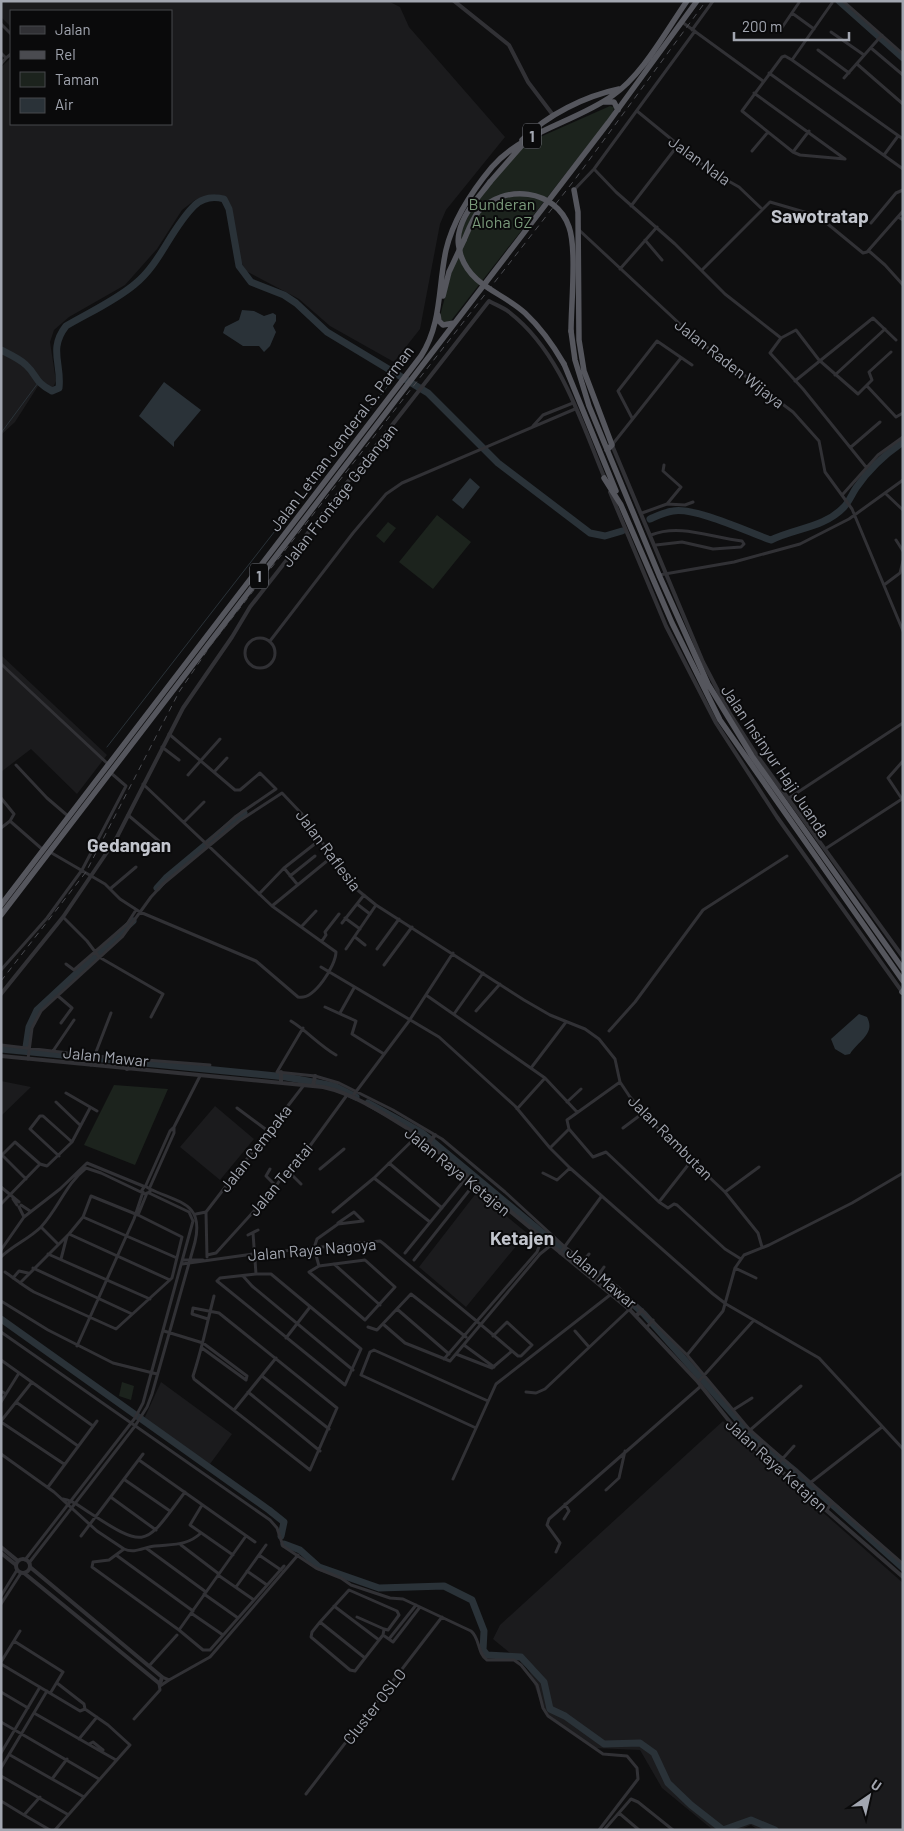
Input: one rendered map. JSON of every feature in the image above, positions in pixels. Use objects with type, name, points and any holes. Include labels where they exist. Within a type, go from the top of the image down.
[{"type":"highway","name":"Jalan Letnan Jenderal S. Parman","points":[[409,377],[425,350],[438,312],[446,250],[461,212],[493,166],[517,144],[602,102],[622,88],[687,1]]},
{"type":"highway","name":"Jalan Letnan Jenderal S. Parman","points":[[110,768],[409,377],[455,322],[618,110],[697,1]]},
{"type":"highway","points":[[517,144],[553,115],[605,92],[622,88],[622,97],[630,94]]},
{"type":"highway","points":[[602,102],[614,102],[618,110]]},
{"type":"highway","points":[[529,138],[490,182],[462,224],[458,246],[465,266],[476,281],[529,318],[541,329],[564,364],[622,505]]},
{"type":"highway","name":"Jalan Insinyur Haji Juanda","points":[[574,190],[578,229],[579,340],[584,371],[634,514],[652,559],[708,684],[754,755],[903,969]]},
{"type":"highway","points":[[455,322],[450,326],[444,325],[439,321],[438,312],[450,272],[478,212],[506,195],[521,193],[538,196],[550,202],[562,214],[569,227],[572,242],[571,331],[575,360],[581,383],[610,444]]},
{"type":"highway","name":"Jalan Insinyur Haji Juanda","points":[[604,478],[622,505],[624,519],[669,624],[720,720],[874,947],[903,981]]},
{"type":"highway","points":[[652,559],[660,556]]},
{"type":"highway","points":[[669,624],[680,620]]},
{"type":"highway","name":"1","points":[[1,915],[68,816],[110,768]]},
{"type":"highway","name":"1","points":[[1,905],[46,851],[110,768]]},
{"type":"street","points":[[454,1],[509,45],[528,82],[553,115]]},
{"type":"street","points":[[574,190],[594,169],[637,111],[713,1]]},
{"type":"street","points":[[781,28],[800,1]]},
{"type":"street","points":[[843,1],[903,54]]},
{"type":"street","points":[[792,60],[832,3]]},
{"type":"street","points":[[792,13],[814,29]]},
{"type":"street","points":[[682,22],[763,81]]},
{"type":"street","points":[[1,24],[10,33]]},
{"type":"street","points":[[831,32],[864,56]]},
{"type":"street","points":[[844,78],[881,36]]},
{"type":"street","points":[[871,48],[903,75]]},
{"type":"street","points":[[818,50],[849,73]]},
{"type":"street","points":[[1,53],[6,58]]},
{"type":"street","points":[[1,64],[10,55]]},
{"type":"street","points":[[754,93],[845,160],[800,155],[793,152],[742,110],[754,93],[769,73],[785,56],[903,139]]},
{"type":"street","points":[[857,64],[903,104]]},
{"type":"street","points":[[769,73],[903,169]]},
{"type":"street","name":"Jalan Nala","points":[[637,111],[709,170],[739,187],[762,208]]},
{"type":"street","points":[[793,152],[808,131]]},
{"type":"street","points":[[752,151],[768,132]]},
{"type":"street","points":[[884,155],[898,136]]},
{"type":"street","points":[[631,206],[678,145]]},
{"type":"street","points":[[594,169],[631,206],[657,227],[725,294],[781,338]]},
{"type":"street","points":[[871,224],[896,193],[903,190]]},
{"type":"street","points":[[702,270],[762,208],[772,202],[818,216],[862,252],[868,251],[903,211]]},
{"type":"street","points":[[898,216],[903,220]]},
{"type":"street","points":[[620,269],[657,227]]},
{"type":"street","name":"Jalan Raden Wijaya","points":[[578,229],[696,339],[793,412],[819,441],[825,472],[852,508],[903,631]]},
{"type":"street","points":[[645,240],[662,260]]},
{"type":"street","points":[[868,251],[885,264],[903,285]]},
{"type":"street","name":"Jalan Insinyur Haji Juanda","points":[[489,301],[510,313],[544,349],[573,403],[604,478],[624,519]]},
{"type":"street","name":"Jalan Frontage Gedangan","points":[[1,994],[63,917],[116,839],[161,746],[183,708],[232,637],[250,607],[417,396],[489,301]]},
{"type":"street","points":[[796,381],[873,318],[896,340]]},
{"type":"street","points":[[835,375],[885,329]]},
{"type":"street","points":[[866,467],[796,381],[770,354],[781,338],[794,330],[798,331],[820,360],[858,394],[872,380],[869,372],[891,352]]},
{"type":"street","points":[[632,418],[618,391],[656,342],[658,341],[692,365]]},
{"type":"street","points":[[610,444],[681,358]]},
{"type":"street","points":[[867,386],[896,417],[903,413]]},
{"type":"street","points":[[533,426],[543,415],[573,403]]},
{"type":"street","points":[[270,641],[353,533],[386,494],[402,484],[479,449],[575,409]]},
{"type":"street","points":[[851,447],[880,422]]},
{"type":"street","points":[[844,496],[866,467],[887,446],[903,437]]},
{"type":"street","name":"Jalan Insinyur Haji Juanda","points":[[610,444],[656,545],[711,679],[754,755],[789,798],[903,957]]},
{"type":"street","points":[[664,465],[663,471],[681,487],[667,504]]},
{"type":"street","points":[[659,575],[734,562],[800,544],[855,516],[903,480]]},
{"type":"street","points":[[885,493],[903,510]]},
{"type":"street","points":[[642,514],[667,504],[685,505],[693,502]]},
{"type":"street","points":[[651,535],[682,530],[742,541],[744,544],[741,548],[713,549],[682,542],[656,545]]},
{"type":"street","points":[[896,540],[903,551]]},
{"type":"street","points":[[884,585],[900,573],[903,561]]},
{"type":"street","points":[[259,638],[270,641],[276,651],[273,662],[263,668],[252,666],[245,657],[247,646],[259,638]]},
{"type":"street","points":[[1,664],[110,768],[126,786],[82,870],[47,918],[1,970]]},
{"type":"street","points":[[789,798],[903,723]]},
{"type":"street","points":[[168,734],[236,791],[260,773],[275,787],[272,793],[237,819]]},
{"type":"street","points":[[188,775],[220,739]]},
{"type":"street","points":[[161,746],[179,760]]},
{"type":"street","points":[[214,772],[227,758]]},
{"type":"street","points":[[825,849],[902,799],[888,778],[903,761]]},
{"type":"street","points":[[16,765],[47,798],[68,816]]},
{"type":"street","points":[[10,821],[46,851],[92,876],[138,912],[253,960],[300,998],[311,994],[327,972],[336,953],[302,926],[272,906],[142,784]]},
{"type":"street","name":"Jalan Raflesia","points":[[138,912],[159,888],[237,819],[282,793],[293,803],[334,856],[351,882],[364,895],[376,905],[453,952]]},
{"type":"street","points":[[1,798],[14,814],[10,821],[1,828]]},
{"type":"street","points":[[184,822],[204,802]]},
{"type":"street","points":[[128,814],[160,842]]},
{"type":"street","points":[[116,839],[130,852]]},
{"type":"street","points":[[259,894],[284,868],[321,839]]},
{"type":"street","points":[[290,876],[315,856]]},
{"type":"street","points":[[272,906],[334,856]]},
{"type":"street","points":[[609,1031],[635,1002],[703,910],[787,856]]},
{"type":"street","points":[[110,889],[136,867]]},
{"type":"street","points":[[284,868],[297,884]]},
{"type":"street","points":[[342,922],[364,895]]},
{"type":"street","points":[[357,904],[370,914]]},
{"type":"street","points":[[346,949],[376,905]]},
{"type":"street","points":[[302,926],[316,911]]},
{"type":"street","points":[[66,964],[74,970],[97,954],[127,931],[138,912]]},
{"type":"street","points":[[28,1058],[37,1015],[58,996],[138,912]]},
{"type":"street","points":[[322,941],[326,935],[325,932],[339,914]]},
{"type":"street","points":[[63,917],[97,954],[163,994],[151,1017]]},
{"type":"street","points":[[345,918],[360,929]]},
{"type":"street","points":[[377,949],[399,919]]},
{"type":"street","points":[[384,965],[412,927]]},
{"type":"street","points":[[355,937],[365,945]]},
{"type":"street","name":"Jalan Insinyur Haji Juanda","points":[[874,947],[902,992]]},
{"type":"street","points":[[354,1094],[410,1021],[453,952]]},
{"type":"street","name":"Jalan Rambutan","points":[[453,952],[538,1008],[566,1022],[586,1029],[604,1045],[616,1061],[620,1082],[643,1113],[725,1192],[758,1233],[762,1247]]},
{"type":"street","points":[[321,967],[439,1037],[517,1109],[550,1148],[601,1197],[636,1224],[726,1304],[819,1358],[903,1449]]},
{"type":"street","points":[[454,1014],[483,973]]},
{"type":"street","points":[[476,1012],[500,984]]},
{"type":"street","points":[[340,1013],[354,988]]},
{"type":"street","points":[[426,995],[545,1078],[577,1112]]},
{"type":"street","points":[[58,996],[72,1008],[61,1023]]},
{"type":"street","points":[[324,1008],[340,1013],[356,1022],[352,1034],[384,1054]]},
{"type":"street","points":[[91,1064],[111,1013]]},
{"type":"street","points":[[53,1051],[74,1020]]},
{"type":"street","points":[[291,1021],[303,1028],[318,1044],[336,1055]]},
{"type":"street","points":[[531,1068],[566,1022]]},
{"type":"street","points":[[280,1076],[303,1028]]},
{"type":"street","name":"Jalan Mawar","points":[[1,1045],[94,1057],[210,1066]]},
{"type":"street","name":"Jalan Raya Ketajen","points":[[1,1056],[200,1076],[280,1076],[304,1085],[314,1081],[346,1095],[354,1094],[418,1135],[550,1246],[578,1266],[598,1276],[612,1292],[633,1307],[669,1343],[743,1436],[760,1445],[777,1465],[903,1577]]},
{"type":"street","points":[[127,1068],[129,1060]]},
{"type":"street","points":[[77,1346],[146,1189],[174,1133],[174,1127],[200,1076]]},
{"type":"street","name":"Jalan Mawar","points":[[280,1076],[339,1083],[354,1094],[393,1110],[435,1135],[505,1192],[598,1276],[618,1288],[625,1300],[669,1343],[687,1355],[701,1381],[733,1410],[760,1445],[782,1459],[903,1564]]},
{"type":"street","points":[[517,1109],[545,1078]]},
{"type":"street","points":[[620,1082],[566,1121],[569,1129],[593,1157],[606,1152],[659,1202],[670,1208],[676,1204],[725,1249],[740,1259]]},
{"type":"street","name":"Jalan Cempaka","points":[[206,1212],[304,1085]]},
{"type":"street","points":[[567,1102],[582,1089]]},
{"type":"street","points":[[66,1093],[97,1111]]},
{"type":"street","name":"Jalan Teratai","points":[[206,1257],[216,1253],[289,1172],[346,1095]]},
{"type":"street","points":[[56,1102],[80,1125]]},
{"type":"street","points":[[26,1179],[2,1156],[16,1142],[40,1164],[46,1167],[72,1142],[90,1108]]},
{"type":"street","points":[[237,1108],[268,1131]]},
{"type":"street","points":[[389,1117],[393,1110]]},
{"type":"street","points":[[623,1128],[643,1113]]},
{"type":"street","points":[[59,1156],[30,1129],[40,1116],[43,1116],[72,1142]]},
{"type":"street","points":[[550,1148],[569,1129]]},
{"type":"street","points":[[334,1212],[374,1178],[418,1135]]},
{"type":"street","points":[[428,1143],[435,1135]]},
{"type":"street","points":[[320,1169],[344,1149]]},
{"type":"street","points":[[659,1202],[692,1160]]},
{"type":"street","points":[[1,1250],[10,1240],[24,1217],[51,1196],[86,1163],[190,1208],[196,1214],[196,1234],[149,1402],[137,1419],[135,1426],[28,1563],[19,1568],[1,1596]]},
{"type":"street","points":[[389,1163],[442,1208]]},
{"type":"street","points":[[1,1204],[11,1197],[40,1164]]},
{"type":"street","points":[[725,1192],[759,1167]]},
{"type":"street","points":[[543,1173],[557,1180],[570,1168]]},
{"type":"street","points":[[1,1257],[14,1245],[41,1227],[57,1202],[86,1169],[102,1170]]},
{"type":"street","points":[[270,1169],[266,1176],[276,1186]]},
{"type":"street","points":[[289,1172],[301,1184]]},
{"type":"street","points":[[687,1355],[719,1317],[726,1304],[735,1268],[740,1259],[747,1253],[852,1203],[903,1173]]},
{"type":"street","points":[[405,1253],[467,1177]]},
{"type":"street","points":[[374,1178],[430,1222]]},
{"type":"street","points":[[414,1260],[475,1183]]},
{"type":"street","points":[[1,1187],[19,1205],[30,1211]]},
{"type":"street","points":[[5,1272],[20,1283],[116,1329],[170,1280],[173,1275],[182,1236],[93,1195],[90,1197],[83,1217],[68,1235],[20,1283]]},
{"type":"street","points":[[51,1196],[57,1202]]},
{"type":"street","points":[[560,1253],[601,1197]]},
{"type":"street","points":[[140,1414],[183,1262],[192,1218],[189,1212],[176,1203]]},
{"type":"street","points":[[19,1205],[24,1217]]},
{"type":"street","points":[[196,1214],[206,1212],[206,1257]]},
{"type":"street","points":[[319,1266],[314,1248],[318,1239],[338,1224],[354,1212],[364,1220],[338,1224]]},
{"type":"street","points":[[83,1217],[177,1258]]},
{"type":"street","points":[[41,1227],[58,1244]]},
{"type":"street","points":[[248,1236],[258,1230]]},
{"type":"street","points":[[253,1234],[256,1274]]},
{"type":"street","points":[[68,1235],[170,1280]]},
{"type":"street","points":[[61,1259],[68,1235]]},
{"type":"street","points":[[538,1253],[542,1239]]},
{"type":"street","points":[[10,1240],[14,1245]]},
{"type":"street","name":"Jalan Raya Nagoya","points":[[183,1262],[206,1257],[381,1242],[512,1351]]},
{"type":"street","points":[[444,1359],[466,1338],[538,1253],[550,1246]]},
{"type":"street","points":[[48,1254],[150,1299]]},
{"type":"street","points":[[578,1266],[589,1254]]},
{"type":"street","points":[[367,1261],[395,1287],[364,1320],[310,1273],[310,1270],[319,1266],[334,1264],[367,1261]]},
{"type":"street","points":[[334,1264],[380,1305]]},
{"type":"street","points":[[598,1276],[604,1267]]},
{"type":"street","points":[[33,1268],[132,1314]]},
{"type":"street","points":[[735,1268],[756,1278]]},
{"type":"street","points":[[13,1278],[19,1271],[28,1273]]},
{"type":"street","points":[[256,1274],[269,1274],[361,1349],[353,1370],[344,1385],[217,1280],[220,1278],[256,1274]]},
{"type":"street","points":[[243,1276],[252,1286],[353,1370]]},
{"type":"street","points":[[453,1478],[496,1384],[618,1288]]},
{"type":"street","points":[[368,1327],[376,1331],[411,1294],[466,1338]]},
{"type":"street","points":[[208,1319],[191,1312],[194,1307],[210,1310],[219,1313],[336,1407],[337,1412],[312,1468],[308,1470],[194,1378],[202,1348],[210,1310],[214,1296]]},
{"type":"street","points":[[1,1301],[77,1346],[118,1364],[157,1374]]},
{"type":"street","points":[[286,1338],[310,1307]]},
{"type":"street","points":[[526,1392],[536,1393],[544,1390],[633,1307]]},
{"type":"street","points":[[397,1309],[449,1354],[489,1367],[494,1367],[512,1351],[520,1357],[532,1345],[507,1322],[493,1336]]},
{"type":"street","points":[[556,1552],[560,1543],[547,1523],[565,1504],[701,1381],[754,1320]]},
{"type":"street","points":[[383,1324],[405,1343],[450,1361],[464,1345],[466,1338]]},
{"type":"street","points":[[164,1331],[203,1343],[242,1372],[247,1379],[244,1380],[238,1376],[202,1348]]},
{"type":"street","points":[[575,1331],[589,1347]]},
{"type":"street","points":[[1,1332],[130,1424],[270,1520],[277,1528],[283,1546],[316,1568],[341,1578],[351,1585],[390,1598],[403,1598],[474,1633],[484,1659],[514,1660],[521,1665],[537,1685],[543,1708],[548,1716],[603,1754],[627,1756],[637,1768],[638,1779],[599,1830]]},
{"type":"street","points":[[464,1345],[494,1367]]},
{"type":"street","points":[[210,1354],[213,1349]]},
{"type":"street","points":[[476,1428],[361,1375],[370,1352],[374,1350],[488,1401]]},
{"type":"street","points":[[234,1410],[276,1358]]},
{"type":"street","points":[[1,1360],[93,1426]]},
{"type":"street","points":[[238,1376],[242,1372]]},
{"type":"street","points":[[1,1402],[19,1373]]},
{"type":"street","points":[[262,1376],[329,1429]]},
{"type":"street","points":[[32,1382],[1,1421],[64,1464]]},
{"type":"street","points":[[743,1436],[801,1386]]},
{"type":"street","points":[[1,1391],[6,1394]]},
{"type":"street","points":[[248,1392],[320,1451]]},
{"type":"street","points":[[733,1410],[752,1398]]},
{"type":"street","points":[[144,1400],[149,1402]]},
{"type":"street","points":[[16,1402],[78,1446]]},
{"type":"street","points":[[1,1604],[19,1568],[28,1563],[69,1503],[130,1424],[137,1419]]},
{"type":"street","points":[[48,1487],[97,1421]]},
{"type":"street","points":[[810,1483],[882,1427]]},
{"type":"street","points":[[777,1465],[794,1446]]},
{"type":"street","points":[[606,1490],[619,1478],[625,1451]]},
{"type":"street","points":[[1,1454],[69,1503],[97,1531],[117,1542],[124,1549],[131,1551],[181,1545],[201,1533]]},
{"type":"street","points":[[81,1536],[112,1498],[143,1454]]},
{"type":"street","points":[[139,1460],[255,1542]]},
{"type":"street","points":[[125,1480],[170,1511]]},
{"type":"street","points":[[69,1503],[75,1503],[122,1534],[132,1538],[143,1538],[156,1530],[184,1492]]},
{"type":"street","points":[[112,1498],[156,1530]]},
{"type":"street","points":[[827,1509],[832,1503]]},
{"type":"street","points":[[564,1519],[570,1511],[565,1504]]},
{"type":"street","points":[[202,1505],[190,1524],[232,1555]]},
{"type":"street","points":[[117,1542],[122,1534]]},
{"type":"street","points":[[179,1630],[246,1536]]},
{"type":"street","points":[[181,1545],[254,1600]]},
{"type":"street","points":[[236,1587],[266,1546]]},
{"type":"street","points":[[1,1547],[19,1568]]},
{"type":"street","points":[[146,1548],[238,1618]]},
{"type":"street","points":[[124,1549],[109,1560],[95,1561],[92,1567],[207,1651],[211,1650],[284,1566]]},
{"type":"street","points":[[1,1553],[159,1685],[160,1690],[134,1719]]},
{"type":"street","points":[[116,1555],[223,1635]]},
{"type":"street","points":[[259,1555],[281,1570]]},
{"type":"street","points":[[159,1685],[210,1657],[298,1555]]},
{"type":"street","points":[[28,1563],[162,1677],[169,1680]]},
{"type":"street","points":[[247,1571],[267,1585]]},
{"type":"street","points":[[356,1616],[388,1630],[399,1616],[397,1611],[349,1590],[334,1606],[312,1632],[311,1637],[350,1670],[355,1671],[383,1635],[384,1629]]},
{"type":"street","points":[[391,1641],[416,1605]]},
{"type":"street","points":[[334,1606],[379,1640]]},
{"type":"street","points":[[391,1641],[420,1607]]},
{"type":"street","name":"Cluster OSLO","points":[[306,1794],[442,1617]]},
{"type":"street","points":[[320,1622],[365,1658]]},
{"type":"street","points":[[20,1632],[1,1663],[80,1711],[85,1709]]},
{"type":"street","points":[[149,1666],[177,1635]]},
{"type":"street","points":[[383,1635],[391,1641]]},
{"type":"street","points":[[1,1768],[34,1713],[57,1683],[62,1671],[14,1641]]},
{"type":"street","points":[[159,1685],[163,1681],[162,1677]]},
{"type":"street","points":[[55,1830],[67,1814],[130,1745],[85,1709],[84,1704],[57,1683]]},
{"type":"street","points":[[2,1751],[40,1687]]},
{"type":"street","points":[[1,1692],[28,1708]]},
{"type":"street","points":[[34,1713],[116,1760]]},
{"type":"street","points":[[79,1739],[97,1718]]},
{"type":"street","points":[[1,1722],[99,1779]]},
{"type":"street","points":[[10,1754],[84,1797]]},
{"type":"street","points":[[52,1779],[67,1759]]},
{"type":"street","points":[[1,1776],[67,1814]]},
{"type":"street","points":[[24,1815],[40,1797]]},
{"type":"street","points":[[604,1830],[628,1801],[633,1800],[673,1830]]},
{"type":"street","points":[[1,1801],[50,1830]]},
{"type":"street","points":[[619,1813],[639,1830]]},
{"type":"shaded area","points":[[1,1],[388,1],[400,7],[409,27],[505,137],[446,210],[440,224],[420,329],[394,362],[330,326],[299,299],[246,271],[239,258],[230,214],[223,199],[216,194],[195,200],[182,210],[157,249],[125,285],[69,317],[54,330],[50,342],[56,381],[52,390],[40,383],[15,422],[1,435],[1,67],[10,59],[10,125],[172,125],[172,10],[10,10],[10,26],[1,17]]},
{"type":"shaded area","points":[[1,655],[107,755],[77,794],[31,749],[1,772]]},
{"type":"shaded area","points":[[1,1081],[31,1087],[1,1116]]},
{"type":"shaded area","points":[[215,1106],[254,1139],[220,1180],[180,1147]]},
{"type":"shaded area","points":[[477,1192],[527,1233],[466,1307],[419,1267]]},
{"type":"shaded area","points":[[161,1382],[232,1434],[210,1464],[144,1419]]},
{"type":"shaded area","points":[[723,1421],[743,1442],[903,1583],[903,1830],[758,1830],[751,1825],[739,1830],[713,1830],[662,1788],[640,1750],[594,1748],[545,1714],[528,1668],[493,1639],[500,1625]]},
{"type":"green space","name":"Bunderan Aloha GZ","points":[[610,106],[614,107],[613,113],[450,322],[443,322],[440,316],[464,224],[478,199],[519,150],[531,141]]},
{"type":"green space","points":[[437,515],[471,542],[433,589],[399,562]]},
{"type":"green space","points":[[388,522],[396,528],[384,543],[376,536]]},
{"type":"green space","points":[[114,1085],[168,1089],[135,1165],[84,1145]]},
{"type":"green space","points":[[122,1382],[134,1386],[131,1400],[119,1396]]},
{"type":"water","points":[[242,310],[254,311],[264,316],[273,313],[276,315],[276,321],[273,326],[276,332],[270,346],[264,352],[259,346],[243,346],[223,333],[225,327],[239,320]]},
{"type":"water","points":[[164,382],[201,410],[174,442],[174,447],[139,416]]},
{"type":"water","points":[[470,478],[480,487],[463,509],[452,500]]},
{"type":"water","points":[[859,1014],[867,1017],[869,1023],[868,1033],[850,1054],[845,1055],[835,1049],[831,1039]]},
{"type":"waterway","points":[[839,1],[903,58]]},
{"type":"waterway","points":[[1,350],[24,363],[46,388],[52,391],[59,388],[57,349],[61,334],[66,326],[119,296],[144,276],[179,224],[195,205],[209,198],[224,199],[229,209],[239,266],[251,282],[284,295],[296,303],[327,332],[428,393],[498,463],[590,533],[605,536],[622,531]]},
{"type":"waterway","points":[[107,747],[397,374]]},
{"type":"waterway","points":[[1,433],[38,383]]},
{"type":"waterway","points":[[650,519],[664,513],[683,511],[708,516],[771,540],[818,524],[836,514],[846,505],[861,481],[883,457],[903,442]]},
{"type":"waterway","points":[[157,888],[166,878],[244,813]]},
{"type":"waterway","points":[[26,1047],[29,1027],[37,1010],[133,921]]},
{"type":"waterway","points":[[1,1049],[286,1077],[334,1086],[356,1097]]},
{"type":"waterway","points":[[368,1103],[421,1132],[551,1240],[605,1279],[644,1314],[753,1437],[796,1472],[903,1568]]},
{"type":"waterway","points":[[1,1319],[269,1510],[284,1522],[281,1536]]},
{"type":"waterway","points":[[284,1544],[300,1550],[319,1567],[379,1588],[444,1586],[472,1600],[484,1631],[483,1650],[487,1655],[521,1657],[544,1682],[550,1709],[565,1716],[604,1744],[640,1743],[654,1753],[668,1783],[691,1805],[723,1830]]},
{"type":"waterway","points":[[723,1830],[751,1820],[775,1830]]},
{"type":"railway","points":[[1,981],[86,872],[179,692],[211,645],[576,178],[706,1]]},
{"type":"district","name":"Sawotratap","points":[[820,215]]},
{"type":"district","name":"Gedangan","points":[[129,844]]},
{"type":"district","name":"Ketajen","points":[[522,1237]]}]
